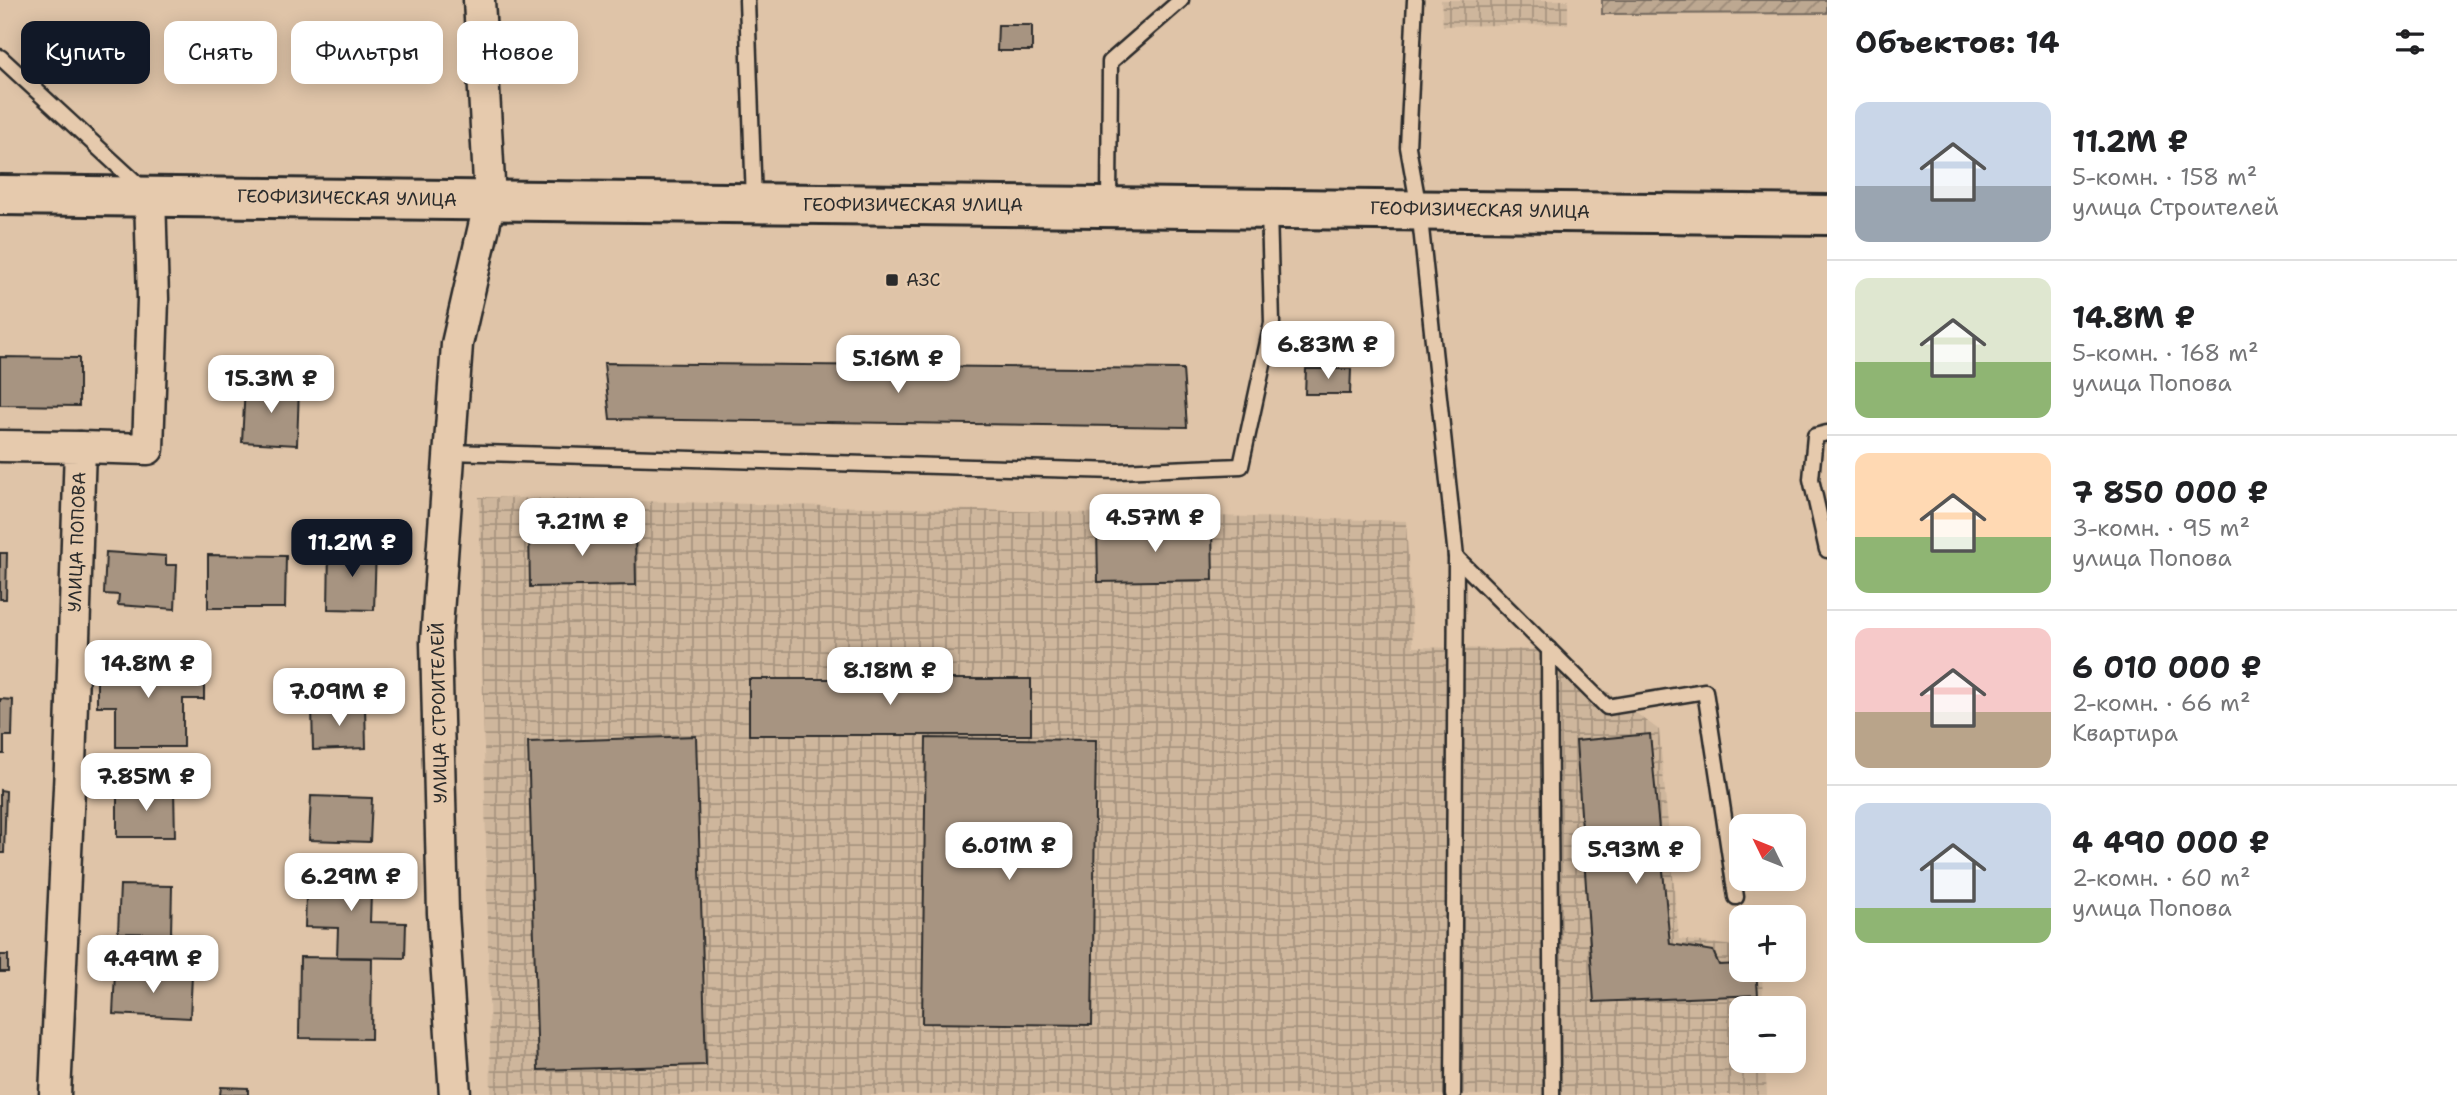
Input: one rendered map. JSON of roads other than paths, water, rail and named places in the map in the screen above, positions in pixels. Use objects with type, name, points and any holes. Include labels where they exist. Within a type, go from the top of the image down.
[{"type":"main road","name":"ГЕОФИЗИЧЕСКАЯ УЛИЦА","points":[[0,195],[754,204],[1109,205],[1827,215]]},
{"type":"street","name":"УЛИЦА СТРОИТЕЛЕЙ","points":[[455,1095],[443,913],[436,642],[457,344],[490,200],[479,0]]},
{"type":"street","points":[[80,447],[148,449],[153,299],[150,196]]},
{"type":"street","name":"УЛИЦА ПОПОВА","points":[[0,446],[80,447],[70,766],[55,1095]]},
{"type":"lane","points":[[747,0],[754,204]]},
{"type":"lane","points":[[1109,205],[1110,62],[1181,0]]},
{"type":"lane","points":[[1415,0],[1408,147],[1419,209],[1456,557],[1453,1095]]},
{"type":"lane","points":[[0,57],[150,196]]},
{"type":"lane","points":[[449,452],[1118,471],[1241,466],[1272,323],[1269,208]]},
{"type":"lane","points":[[1827,433],[1815,436],[1811,479],[1827,550]]},
{"type":"lane","points":[[1456,557],[1607,707],[1705,691],[1736,897]]},
{"type":"lane","points":[[1549,649],[1552,1095]]},
{"type":"place","name":"АЗС","points":[[892,280]]}]
